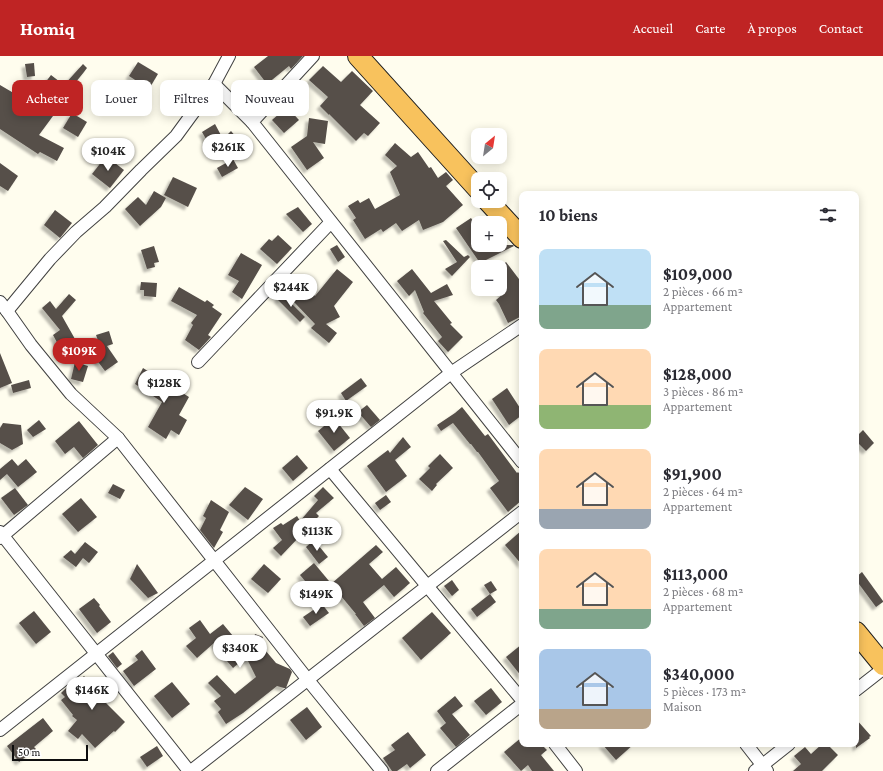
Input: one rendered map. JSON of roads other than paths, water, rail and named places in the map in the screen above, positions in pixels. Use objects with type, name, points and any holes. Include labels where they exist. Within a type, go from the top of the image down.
[{"type":"highway","points":[[358,56],[471,181]]},
{"type":"highway","points":[[494,208],[519,235]]},
{"type":"highway","points":[[859,636],[883,665]]},
{"type":"street","points":[[216,80],[229,56]]},
{"type":"street","points":[[252,122],[313,56]]},
{"type":"street","points":[[223,93],[252,122],[519,458]]},
{"type":"street","points":[[191,116],[176,136],[105,207],[76,232],[4,306],[31,345],[71,394],[118,438],[308,680],[382,771]]},
{"type":"street","points":[[198,362],[331,222]]},
{"type":"street","points":[[0,730],[451,373],[519,327]]},
{"type":"street","points":[[118,438],[1,535],[190,771],[519,514]]},
{"type":"street","points":[[330,470],[519,696]]},
{"type":"street","points":[[859,688],[883,669]]},
{"type":"street","points":[[437,771],[519,706]]},
{"type":"street","points":[[558,747],[576,771]]},
{"type":"street","points":[[748,747],[762,769],[786,747]]}]
